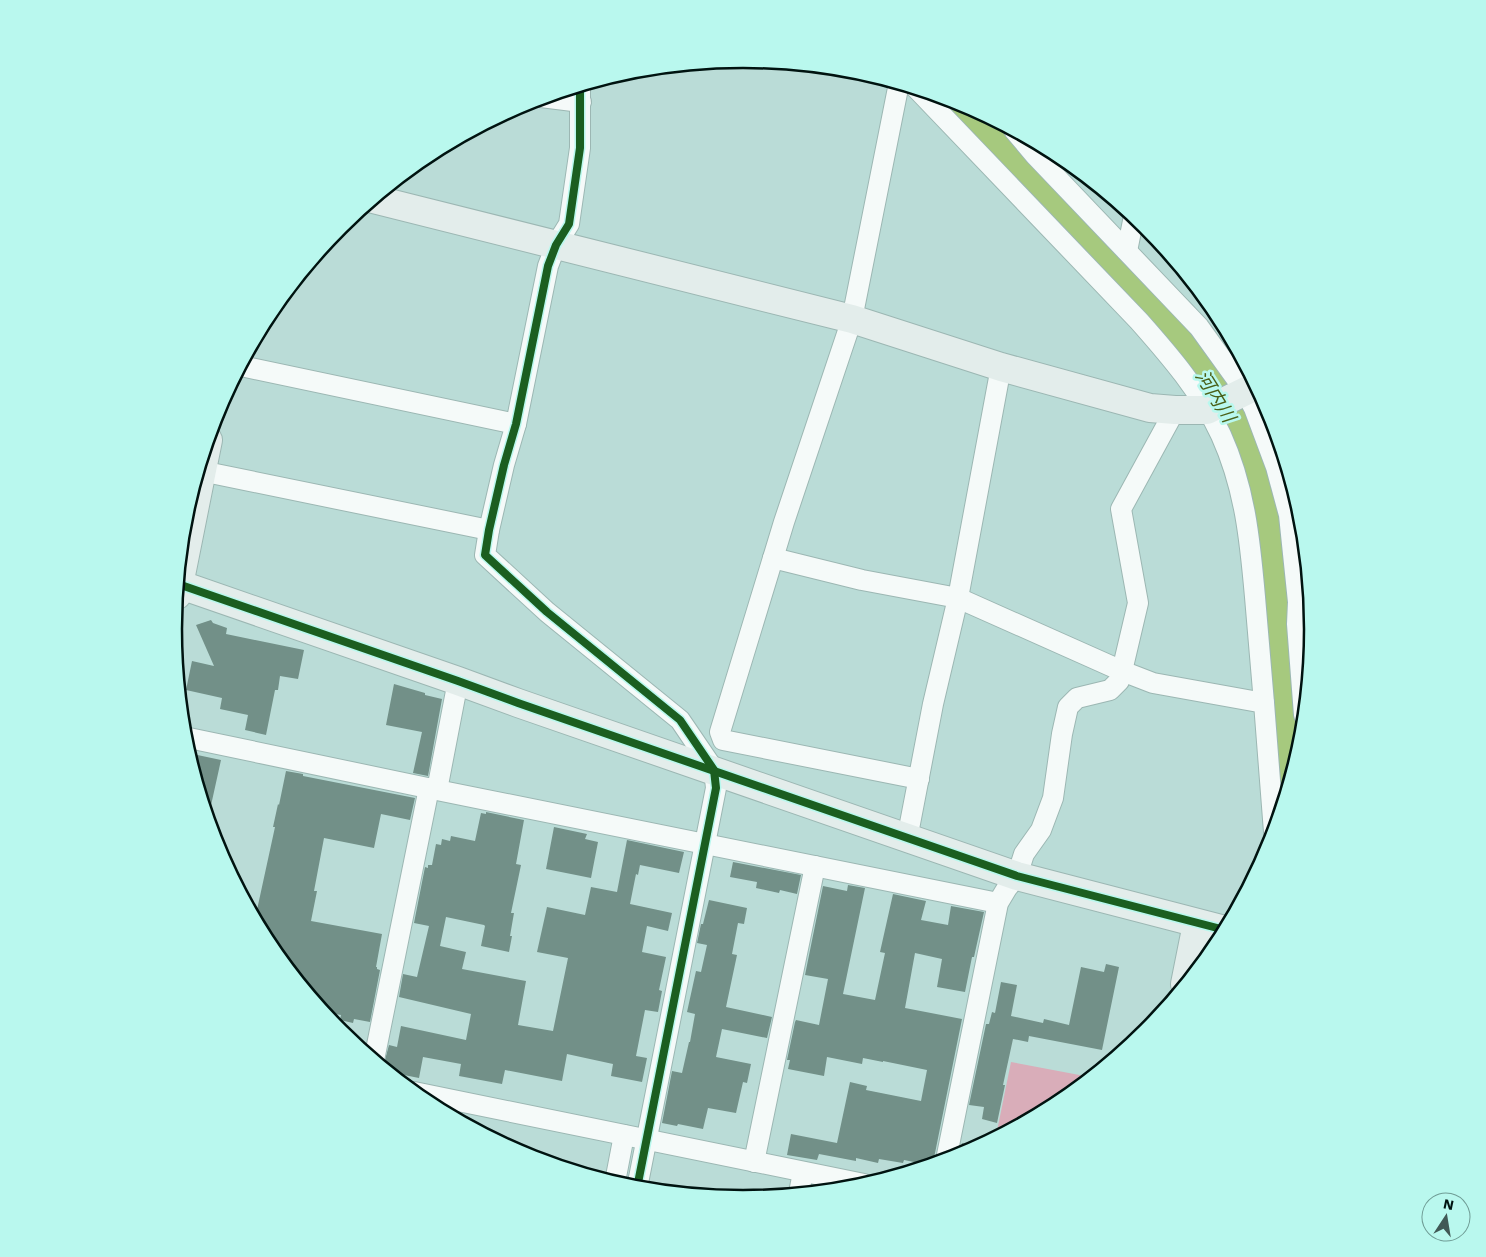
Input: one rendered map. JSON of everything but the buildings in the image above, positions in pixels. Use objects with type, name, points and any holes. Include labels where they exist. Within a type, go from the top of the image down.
[{"type":"street","points":[[898,90],[852,319],[773,558],[720,732],[723,740],[919,779]]},
{"type":"street","points":[[580,94],[580,148],[569,224],[556,245],[548,266],[516,424],[504,465],[485,555],[547,612],[680,720],[714,770],[716,788],[639,1180]]},
{"type":"street","points":[[926,98],[1139,321],[1210,408],[1231,462],[1244,504],[1251,551],[1273,813]]},
{"type":"street","points":[[1026,144],[1199,327],[1247,390],[1276,466],[1288,515],[1298,602],[1302,678]]},
{"type":"street","points":[[380,201],[852,319],[1001,367],[1150,408],[1175,410],[1210,408],[1247,390]]},
{"type":"street","points":[[1127,251],[1132,225]]},
{"type":"street","points":[[247,367],[516,424]]},
{"type":"street","points":[[907,839],[934,704],[958,598],[1001,367]]},
{"type":"street","points":[[948,1151],[998,902],[1017,876],[1024,854],[1041,830],[1053,798],[1062,734],[1068,707],[1077,698],[1110,690],[1119,681],[1138,603],[1121,509],[1175,410]]},
{"type":"street","points":[[204,473],[489,530]]},
{"type":"street","points":[[773,558],[862,580],[958,598],[1153,683],[1264,703]]},
{"type":"street","points":[[183,590],[458,681],[1017,876],[1217,928]]},
{"type":"street","points":[[376,1052],[458,681]]},
{"type":"street","points":[[193,739],[998,902]]},
{"type":"street","points":[[754,1162],[815,866]]},
{"type":"street","points":[[1188,970],[1197,924]]},
{"type":"street","points":[[432,1096],[845,1180]]},
{"type":"street","points":[[616,1175],[624,1135]]},
{"type":"street","points":[[800,1186],[803,1172]]},
{"type":"shaded area","points":[[1011,1062],[1083,1076],[1055,1095],[998,1128]]},
{"type":"waterway","name":"河内川","points":[[964,113],[1181,340],[1212,385],[1237,430],[1251,460],[1264,498],[1271,557],[1287,763]]},
{"type":"cycle path","points":[[580,92],[580,148],[569,224],[556,245],[548,266],[516,424],[504,465],[485,555],[547,612],[680,720],[714,770],[716,788],[639,1180]]},
{"type":"cycle path","points":[[184,586],[1017,876],[1217,928]]}]
